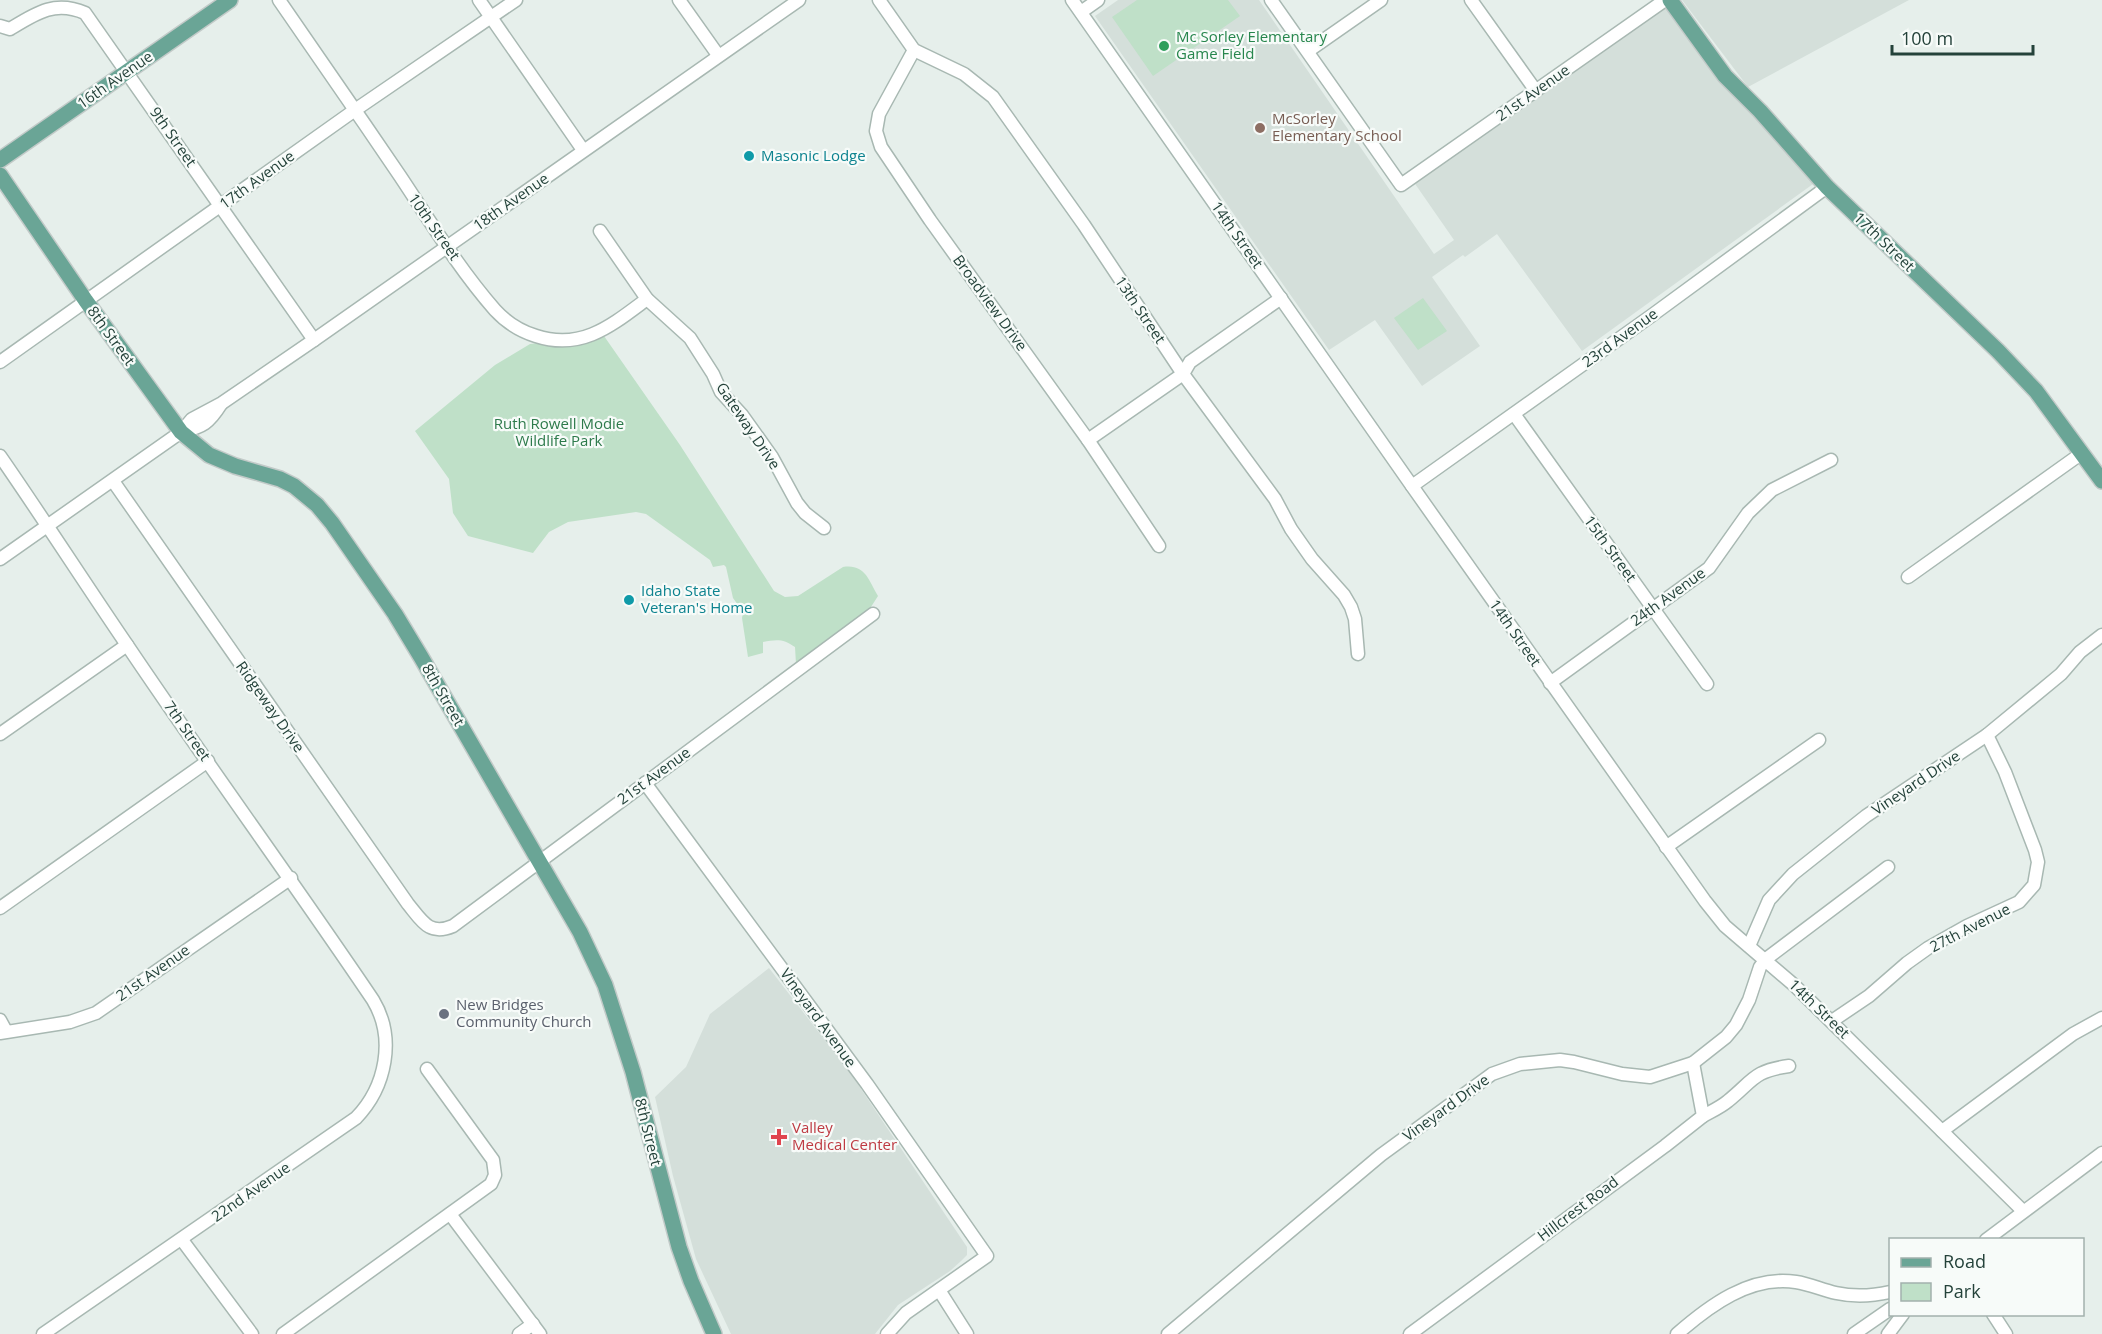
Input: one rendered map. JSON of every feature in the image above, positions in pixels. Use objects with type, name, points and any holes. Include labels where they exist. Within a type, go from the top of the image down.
[{"type":"main road","name":"16th Avenue","points":[[0,160],[230,0]]},
{"type":"main road","name":"17th Street","points":[[1671,0],[1725,76],[1760,111],[1827,187],[1998,351],[2036,391],[2102,481]]},
{"type":"main road","name":"8th Street","points":[[0,176],[86,301],[181,432],[202,450],[216,458],[235,466],[270,475],[294,486],[317,505],[395,614],[422,657],[580,932],[605,985],[632,1070],[679,1247],[714,1334]]},
{"type":"street","name":"10th Street","points":[[279,0],[447,247],[494,309],[511,324],[538,337],[567,340],[597,334],[647,299]]},
{"type":"street","points":[[479,0],[583,150]]},
{"type":"street","name":"17th Avenue","points":[[0,362],[355,110],[516,0]]},
{"type":"street","points":[[680,0],[718,55]]},
{"type":"street","name":"18th Avenue","points":[[0,559],[181,432],[200,428],[212,418],[222,403],[799,0]]},
{"type":"street","points":[[879,0],[914,51]]},
{"type":"street","name":"14th Street","points":[[1072,0],[1550,683],[1725,926],[1766,959],[1832,1021],[2023,1211]]},
{"type":"street","points":[[1081,12],[1098,0]]},
{"type":"street","points":[[1271,0],[1308,51],[1381,0]]},
{"type":"street","points":[[1471,0],[1536,91]]},
{"type":"street","name":"21st Avenue","points":[[1308,51],[1401,186],[1665,0]]},
{"type":"street","name":"9th Street","points":[[0,26],[10,28],[52,3],[67,3],[85,13],[314,340]]},
{"type":"street","name":"13th Street","points":[[914,51],[964,74],[993,98],[1084,225],[1183,374],[1275,499],[1312,559],[1344,595],[1355,619],[1358,654]]},
{"type":"street","name":"Broadview Drive","points":[[914,51],[879,114],[876,131],[881,147],[930,220],[1088,440],[1159,546]]},
{"type":"street","name":"23rd Avenue","points":[[1412,486],[1827,187]]},
{"type":"street","name":"Gateway Drive","points":[[600,231],[647,299],[690,338],[713,374],[721,392],[742,415],[772,457],[797,503],[805,513],[824,528]]},
{"type":"street","points":[[1088,440],[1183,374],[1190,362],[1281,298]]},
{"type":"street","name":"15th Street","points":[[1514,414],[1707,684]]},
{"type":"street","points":[[1908,577],[2082,453]]},
{"type":"street","name":"7th Street","points":[[0,456],[49,525],[127,645],[291,878],[376,1005]]},
{"type":"street","name":"24th Avenue","points":[[1550,683],[1709,568],[1748,513],[1772,490],[1831,460]]},
{"type":"street","name":"Ridgeway Drive","points":[[113,481],[408,904],[426,925],[433,929]]},
{"type":"street","name":"21st Avenue","points":[[433,929],[444,930],[453,926],[873,614]]},
{"type":"street","name":"Vineyard Drive","points":[[1749,946],[1769,900],[1793,874],[1866,816],[1987,735],[2061,674],[2085,647],[2102,635]]},
{"type":"street","points":[[0,734],[127,645]]},
{"type":"street","name":"27th Avenue","points":[[1832,1021],[1869,996],[1928,948],[1967,926],[2012,907],[2027,895],[2034,885],[2038,862],[2035,850],[2005,772],[1987,735]]},
{"type":"street","points":[[1666,847],[1819,740]]},
{"type":"street","points":[[0,908],[208,761]]},
{"type":"street","name":"Vineyard Avenue","points":[[645,783],[867,1084],[987,1256],[939,1290]]},
{"type":"street","points":[[1766,959],[1888,867]]},
{"type":"street","name":"21st Avenue","points":[[2,1028],[70,1022],[96,1012],[291,878]]},
{"type":"street","name":"Vineyard Drive","points":[[1168,1334],[1381,1155],[1492,1074],[1520,1064],[1560,1060],[1622,1074],[1650,1077],[1693,1064],[1726,1037],[1736,1025],[1749,1000],[1760,967],[1766,959]]},
{"type":"street","name":"22nd Avenue","points":[[43,1334],[182,1240],[342,1128],[365,1109],[383,1072],[386,1051],[383,1023],[376,1005]]},
{"type":"street","points":[[1942,1131],[2073,1034],[2102,1018]]},
{"type":"street","points":[[1693,1064],[1703,1116],[1726,1104],[1753,1077],[1762,1072],[1789,1066]]},
{"type":"street","points":[[283,1334],[491,1184],[495,1175],[493,1161],[427,1069]]},
{"type":"street","name":"Hillcrest Road","points":[[1410,1334],[1703,1116]]},
{"type":"street","points":[[1987,1238],[2102,1153]]},
{"type":"street","points":[[450,1214],[536,1329],[519,1334]]},
{"type":"street","points":[[182,1240],[252,1334]]},
{"type":"street","points":[[1677,1334],[1719,1302],[1737,1292],[1766,1283],[1794,1281],[1851,1296],[1871,1296],[1889,1292]]},
{"type":"street","points":[[887,1334],[906,1314],[939,1290],[967,1334]]},
{"type":"street","points":[[1854,1334],[1889,1310]]},
{"type":"street","points":[[1888,1334],[1902,1316]]},
{"type":"street","points":[[1994,1316],[2006,1334]]},
{"type":"shaded area","points":[[1118,0],[1259,0],[1434,254],[1454,240],[1411,178],[1665,0],[1820,179],[1582,351],[1497,234],[1432,277],[1480,346],[1422,386],[1375,320],[1329,350],[1095,16]]},
{"type":"shaded area","points":[[1682,0],[1909,0],[1748,87]]},
{"type":"shaded area","name":"Valley Medical Center","points":[[769,968],[851,1074],[967,1247],[967,1255],[961,1261],[950,1271],[898,1305],[875,1334],[731,1334],[696,1259],[673,1176],[655,1097],[686,1067],[710,1014]]},
{"type":"green space","name":"Mc Sorley Elementary Game Field","points":[[1137,0],[1228,0],[1240,16],[1153,76],[1112,17]]},
{"type":"green space","points":[[1423,298],[1447,331],[1418,350],[1394,318]]},
{"type":"green space","name":"Ruth Rowell Modie Wildlife Park","points":[[604,336],[680,445],[774,591],[785,597],[798,596],[843,567],[856,568],[865,574],[878,596],[869,610],[796,664],[795,647],[780,640],[763,642],[763,653],[748,657],[743,612],[733,598],[726,567],[724,565],[713,567],[710,560],[646,514],[636,512],[568,522],[549,532],[533,553],[468,536],[453,513],[449,479],[415,431],[495,365],[530,344]]},
{"type":"place","name":"Mc Sorley Elementary Game Field","points":[[1164,46]]},
{"type":"place","name":"McSorley Elementary School","points":[[1260,128]]},
{"type":"place","name":"Masonic Lodge","points":[[749,156]]},
{"type":"place","name":"Idaho State Veteran's Home","points":[[629,600]]},
{"type":"place","name":"New Bridges Community Church","points":[[444,1014]]},
{"type":"place","name":"Valley Medical Center","points":[[779,1137]]}]
